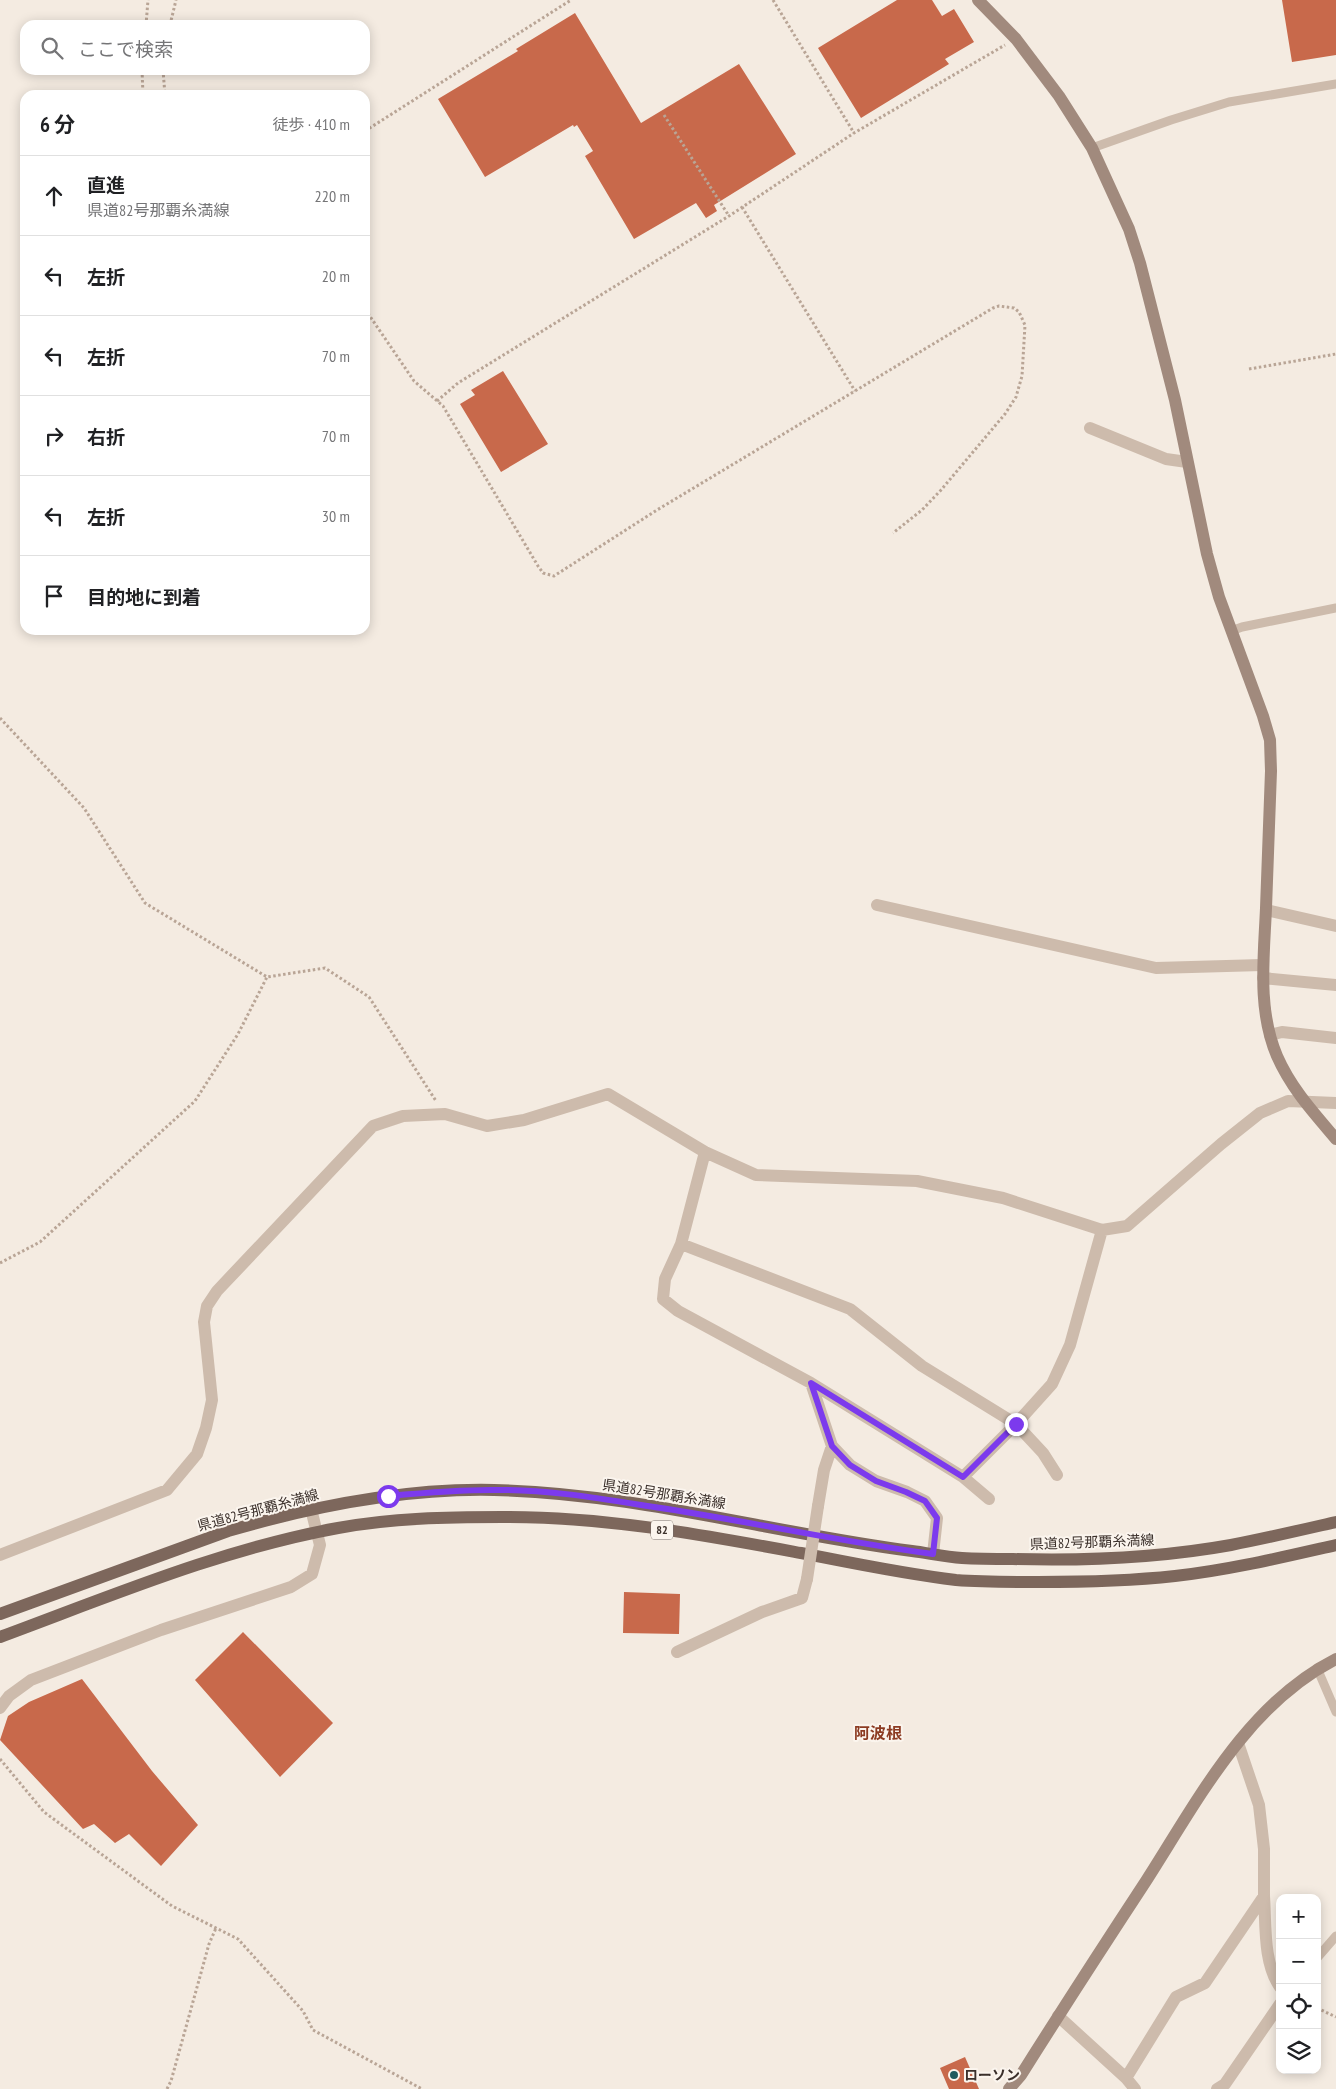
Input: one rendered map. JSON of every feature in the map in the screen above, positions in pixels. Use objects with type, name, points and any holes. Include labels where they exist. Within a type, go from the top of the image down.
[{"type":"main road","name":"県道82号那覇糸満線","points":[[0,1614],[228,1531],[311,1509],[380,1498],[435,1492],[492,1490],[539,1492],[599,1498],[680,1510],[869,1545],[962,1558],[1067,1561],[1178,1553],[1230,1545],[1336,1522]]},
{"type":"main road","name":"82","points":[[0,1637],[234,1553],[342,1528],[421,1519],[502,1516],[548,1518],[698,1535],[958,1580],[1013,1582],[1122,1580],[1176,1576],[1230,1568],[1336,1545]]},
{"type":"street","points":[[978,0],[1016,39],[1058,96],[1092,148],[1129,229],[1140,263],[1176,400],[1207,554],[1231,631],[1255,693],[1270,740],[1271,771],[1262,965],[1264,998],[1270,1036],[1276,1054],[1288,1078],[1303,1101],[1336,1139]]},
{"type":"street","points":[[1090,428],[1166,459],[1187,462]]},
{"type":"street","points":[[877,905],[1156,968],[1262,965]]},
{"type":"street","points":[[1266,910],[1336,926]]},
{"type":"street","points":[[1263,978],[1336,985]]},
{"type":"street","points":[[1270,1036],[1282,1032],[1336,1038]]},
{"type":"street","points":[[0,1555],[167,1490],[197,1454],[206,1428],[212,1400],[204,1322],[207,1306],[217,1291],[373,1126],[402,1116],[445,1114],[487,1126],[524,1120],[608,1094],[705,1152],[756,1175],[917,1181],[1003,1198],[1102,1230],[1127,1226],[1260,1113],[1288,1101],[1336,1103]]},
{"type":"street","points":[[705,1152],[681,1244],[665,1279],[663,1299],[678,1311],[811,1383],[963,1477],[989,1499]]},
{"type":"street","points":[[963,1477],[1016,1424],[1052,1384],[1070,1345],[1102,1230]]},
{"type":"street","points":[[681,1244],[850,1309],[922,1366],[1016,1424],[1043,1453],[1057,1475]]},
{"type":"street","points":[[811,1383],[832,1446],[850,1465],[876,1481],[925,1501],[937,1518],[933,1554]]},
{"type":"street","points":[[677,1652],[762,1612],[802,1598],[807,1579],[824,1470],[832,1446]]},
{"type":"street","points":[[0,1708],[9,1696],[31,1680],[161,1630],[291,1587],[312,1574],[320,1545],[311,1509]]},
{"type":"street","points":[[1009,2089],[1021,2075],[1227,1756],[1269,1707],[1317,1668],[1336,1659]]},
{"type":"street","points":[[1238,1743],[1259,1805],[1264,1849],[1264,1896],[1270,1960],[1278,1984]]},
{"type":"street","points":[[1126,2078],[1176,1997],[1204,1983],[1264,1896]]},
{"type":"street","points":[[1217,2089],[1225,2084],[1276,2010]]},
{"type":"street","points":[[1058,2016],[1126,2078],[1135,2089]]},
{"type":"lane","points":[[1092,148],[1229,102],[1336,84]]},
{"type":"lane","points":[[1231,631],[1242,627],[1336,608]]},
{"type":"lane","points":[[1317,1668],[1336,1712]]},
{"type":"lane","points":[[1321,1953],[1336,1936]]},
{"type":"path","points":[[146,20],[148,0]]},
{"type":"path","points":[[171,20],[176,0]]},
{"type":"path","points":[[370,127],[571,0]]},
{"type":"path","points":[[773,0],[854,133]]},
{"type":"path","points":[[437,401],[458,384],[729,216],[854,133],[1016,39]]},
{"type":"path","points":[[142,75],[143,90]]},
{"type":"path","points":[[163,75],[165,90]]},
{"type":"path","points":[[664,115],[729,216]]},
{"type":"path","points":[[742,207],[855,391]]},
{"type":"path","points":[[370,316],[414,382],[442,406],[538,566],[543,573],[554,576],[657,510],[993,308],[1014,308],[1023,318],[1025,325],[1022,376],[1016,398],[941,490],[922,510],[893,533]]},
{"type":"path","points":[[1249,369],[1336,354]]},
{"type":"path","points":[[0,718],[84,808],[145,903],[268,977],[325,968],[369,997],[445,1114]]},
{"type":"path","points":[[0,1263],[40,1242],[195,1101],[238,1034],[268,977]]},
{"type":"path","points":[[0,1759],[44,1812],[172,1906],[238,1939],[303,2011],[314,2030],[422,2089]]},
{"type":"path","points":[[166,2089],[170,2081],[209,1944],[216,1928]]},
{"type":"path","points":[[1321,2010],[1336,2017]]},
{"type":"building","points":[[897,0],[932,0],[942,16],[954,9],[974,42],[945,59],[949,64],[861,118],[818,48]]},
{"type":"building","points":[[1282,0],[1336,0],[1336,55],[1292,62]]},
{"type":"building","points":[[575,13],[641,123],[739,64],[796,154],[714,205],[717,211],[706,218],[696,203],[634,239],[585,156],[593,151],[577,125],[574,127],[573,125],[485,177],[438,99],[518,51],[516,49]]},
{"type":"building","points":[[503,371],[548,444],[501,472],[460,404],[475,395],[471,390]]},
{"type":"building","points":[[624,1592],[680,1594],[679,1634],[623,1633]]},
{"type":"building","points":[[243,1632],[333,1723],[280,1777],[195,1680]]},
{"type":"building","points":[[82,1679],[152,1771],[198,1825],[161,1866],[129,1834],[115,1843],[94,1824],[83,1829],[0,1740],[8,1716],[29,1702]]},
{"type":"building","points":[[965,2057],[979,2089],[949,2089],[940,2068]]},
{"type":"place","name":"ローソン","points":[[954,2075]]},
{"type":"district","name":"阿波根","points":[[878,1733]]},
{"type":"route","points":[[388,1496],[492,1490],[539,1492],[599,1498],[680,1510],[869,1545],[933,1554],[937,1518],[925,1501],[876,1481],[850,1465],[832,1446],[811,1383],[963,1477],[1016,1424]]}]
